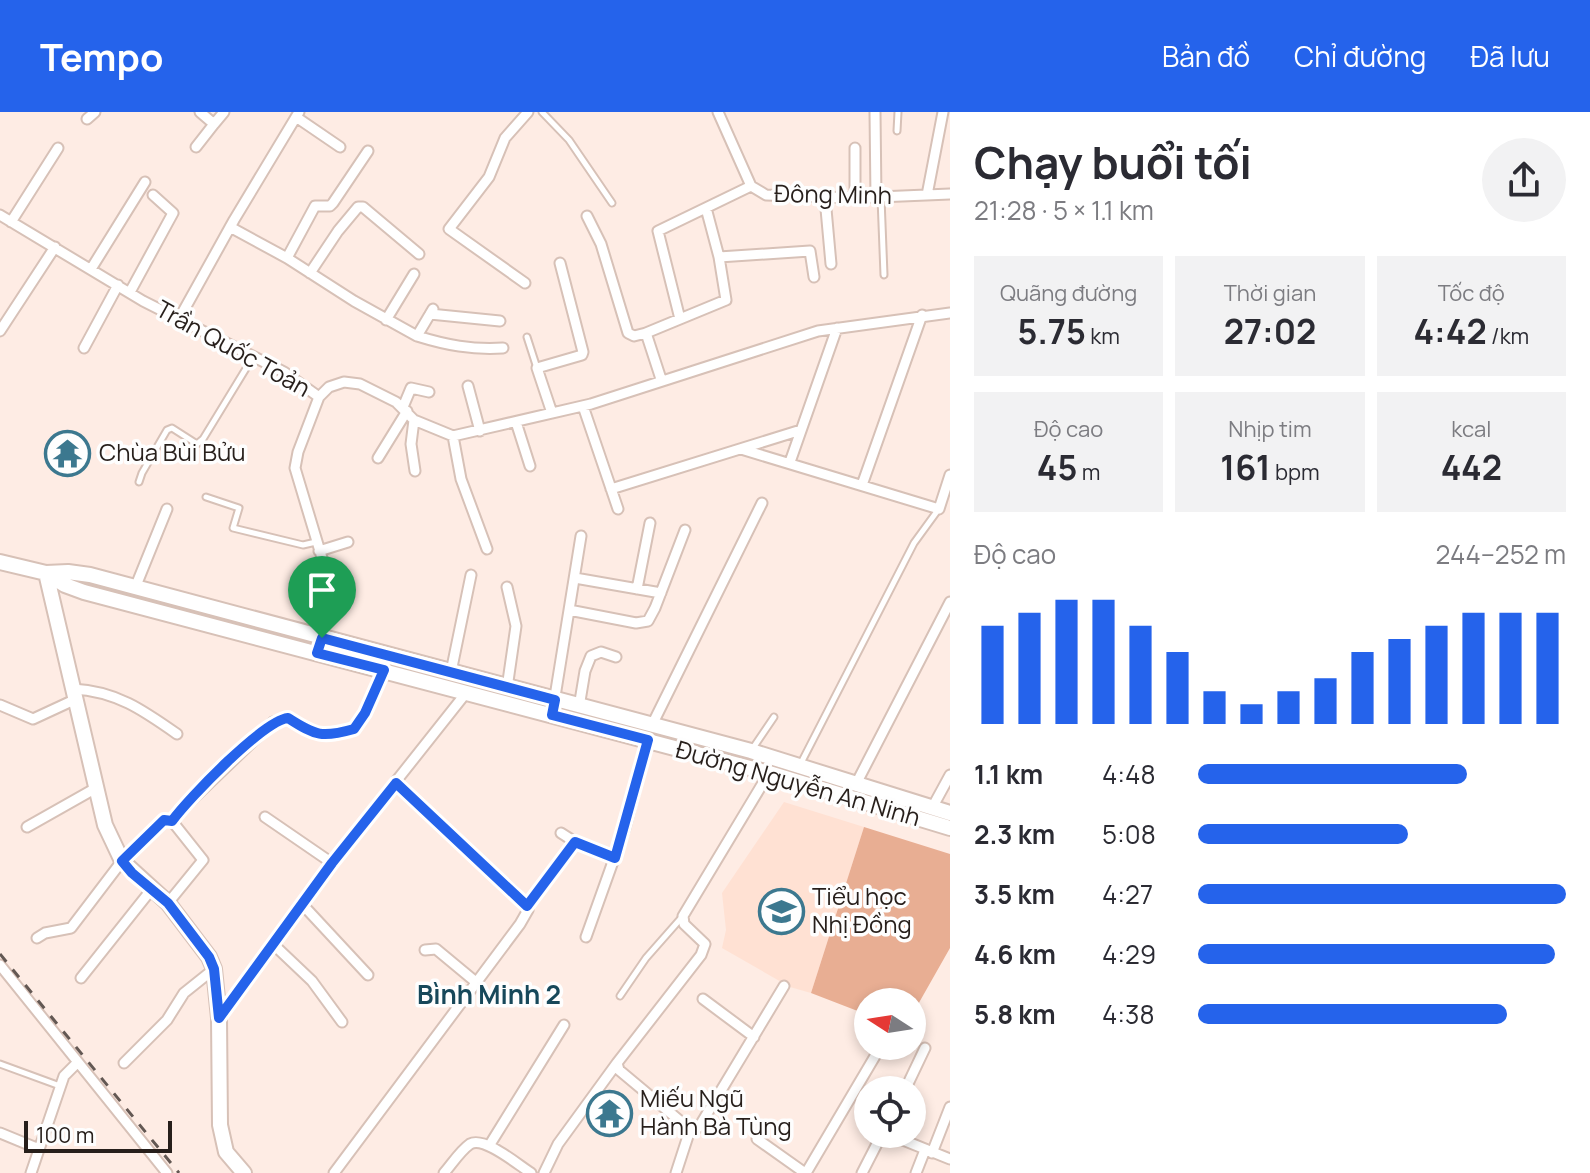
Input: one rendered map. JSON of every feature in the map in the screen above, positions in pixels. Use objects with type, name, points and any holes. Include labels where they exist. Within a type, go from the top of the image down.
[{"type":"main road","name":"Đường Nguyễn An Ninh","points":[[0,562],[46,573],[77,572],[451,672],[507,688],[554,708],[579,707],[769,773],[950,828]]},
{"type":"main road","name":"Đường Nguyễn An Ninh","points":[[46,573],[84,592],[466,693],[554,708],[650,733],[751,751],[950,813]]},
{"type":"main road","points":[[46,573],[105,825],[122,861],[168,903],[209,957],[214,969],[219,1018],[220,1125],[226,1152],[244,1173]]},
{"type":"main road","points":[[769,773],[774,758]]},
{"type":"street","points":[[200,112],[214,124]]},
{"type":"street","points":[[196,147],[224,112]]},
{"type":"street","points":[[525,283],[449,229],[489,177],[505,138],[526,112]]},
{"type":"street","name":"Đông Minh","points":[[718,112],[751,186],[766,195],[855,198],[950,194]]},
{"type":"street","points":[[875,112],[879,197]]},
{"type":"street","points":[[927,195],[943,112]]},
{"type":"street","points":[[179,319],[298,114],[340,147]]},
{"type":"street","points":[[11,222],[58,148]]},
{"type":"street","points":[[855,148],[855,198]]},
{"type":"street","points":[[287,258],[315,206],[322,204],[327,207],[333,203],[368,151]]},
{"type":"street","points":[[91,269],[145,182]]},
{"type":"street","points":[[680,319],[657,233],[751,186]]},
{"type":"street","points":[[130,292],[173,213],[153,195]]},
{"type":"street","points":[[825,198],[831,264]]},
{"type":"street","points":[[310,273],[358,207],[363,207],[419,254]]},
{"type":"street","points":[[587,216],[601,244],[628,333],[634,336],[726,300],[706,208]]},
{"type":"street","name":"Trần Quốc Toản","points":[[0,215],[130,292],[284,372],[319,397],[295,468],[325,568],[329,605],[317,653]]},
{"type":"street","points":[[230,227],[417,336],[474,350],[503,348]]},
{"type":"street","points":[[0,331],[55,247]]},
{"type":"street","points":[[719,257],[803,249],[812,255],[814,277]]},
{"type":"street","points":[[552,413],[537,368],[580,356],[583,352],[560,263]]},
{"type":"street","points":[[386,320],[414,274]]},
{"type":"street","points":[[84,348],[118,285]]},
{"type":"street","points":[[417,336],[431,311],[500,321]]},
{"type":"street","points":[[319,397],[329,387],[344,382],[360,384],[405,409],[414,420],[453,436],[583,406],[818,331],[950,313]]},
{"type":"street","points":[[862,485],[922,315]]},
{"type":"street","points":[[790,462],[837,328]]},
{"type":"street","points":[[646,333],[661,379]]},
{"type":"street","points":[[468,386],[480,431]]},
{"type":"street","points":[[378,458],[405,409],[411,388],[429,392]]},
{"type":"street","points":[[583,406],[618,509]]},
{"type":"street","points":[[414,420],[411,444],[415,471]]},
{"type":"street","points":[[516,422],[530,466]]},
{"type":"street","points":[[611,489],[801,430]]},
{"type":"street","points":[[453,436],[461,479],[487,549]]},
{"type":"street","points":[[741,449],[939,509],[950,475]]},
{"type":"street","points":[[586,937],[615,858],[650,733],[762,503]]},
{"type":"street","points":[[135,588],[167,509]]},
{"type":"street","points":[[637,589],[650,523]]},
{"type":"street","points":[[569,610],[636,623],[648,621],[685,530]]},
{"type":"street","points":[[554,708],[581,536]]},
{"type":"street","points":[[318,547],[348,542]]},
{"type":"street","points":[[451,672],[471,575]]},
{"type":"street","points":[[575,578],[661,593]]},
{"type":"street","points":[[507,587],[516,626],[507,688]]},
{"type":"street","points":[[856,784],[950,602]]},
{"type":"street","points":[[579,707],[585,671],[591,656],[601,652],[616,657]]},
{"type":"street","points":[[172,821],[252,739],[273,722],[288,718],[313,734],[330,736],[354,729],[365,713],[384,670]]},
{"type":"street","points":[[0,705],[33,719],[74,695],[93,690],[134,704],[177,734]]},
{"type":"street","points":[[219,1018],[332,863],[466,693]]},
{"type":"street","points":[[544,1173],[558,1144],[701,955],[705,944],[684,924],[683,916],[769,773]]},
{"type":"street","points":[[932,808],[950,775]]},
{"type":"street","points":[[334,1173],[527,914],[527,906],[396,783]]},
{"type":"street","points":[[27,827],[96,788]]},
{"type":"street","points":[[265,817],[332,863]]},
{"type":"street","points":[[37,938],[45,933],[71,928],[122,861],[164,820],[172,821],[203,860],[168,903]]},
{"type":"street","points":[[561,833],[615,858]]},
{"type":"street","points":[[81,978],[151,890]]},
{"type":"street","points":[[302,904],[368,975]]},
{"type":"street","points":[[273,944],[312,981],[342,1022]]},
{"type":"street","points":[[425,950],[436,949],[477,983]]},
{"type":"street","points":[[0,965],[167,1173]]},
{"type":"street","points":[[124,1063],[167,1020],[184,993],[214,969]]},
{"type":"street","points":[[676,1173],[689,1133],[699,1127],[784,986]]},
{"type":"street","points":[[703,999],[754,1037]]},
{"type":"street","points":[[489,1146],[564,1025]]},
{"type":"street","points":[[757,1139],[806,1173],[873,1060]]},
{"type":"street","points":[[31,1173],[64,1076],[78,1062]]},
{"type":"street","points":[[617,1063],[619,1070],[686,1126],[689,1133]]},
{"type":"street","points":[[916,1173],[950,1107]]},
{"type":"street","points":[[0,1133],[39,1149]]},
{"type":"street","points":[[444,1173],[473,1142],[483,1142],[531,1173]]},
{"type":"street","points":[[862,1173],[877,1148]]},
{"type":"street","points":[[918,1148],[950,1159]]},
{"type":"lane","points":[[542,112],[569,140],[612,203]]},
{"type":"lane","points":[[897,131],[898,112]]},
{"type":"lane","points":[[879,197],[884,275]]},
{"type":"lane","points":[[527,337],[537,368]]},
{"type":"lane","points":[[139,482],[167,430],[172,428],[197,444],[203,439],[253,356]]},
{"type":"lane","points":[[206,497],[239,508],[233,528],[318,547]]},
{"type":"lane","points":[[800,765],[914,543],[939,509]]},
{"type":"lane","points":[[751,751],[774,717]]},
{"type":"lane","points":[[527,906],[575,842]]},
{"type":"lane","points":[[620,996],[646,958],[683,916]]},
{"type":"lane","points":[[0,1064],[60,1086]]},
{"type":"shaded area","name":"Tiểu học Nhị Đồng","points":[[784,802],[864,827],[811,993],[790,987],[722,948],[726,930],[722,893]]},
{"type":"shaded area","points":[[864,827],[950,854],[950,948],[926,990],[854,988],[854,1010],[811,993]]},
{"type":"railway","points":[[0,954],[179,1173]]},
{"type":"place","name":"Chùa Bùi Bửu","points":[[68,453]]},
{"type":"place","name":"Tiểu học Nhị Đồng","points":[[781,911]]},
{"type":"place","name":"Miếu Ngũ Hành Bà Tùng","points":[[609,1113]]},
{"type":"district","name":"Bình Minh 2","points":[[489,995]]},
{"type":"route","points":[[322,638],[555,700],[552,715],[648,740],[625,828],[615,858],[575,842],[527,906],[396,783],[332,863],[219,1018],[214,969],[209,957],[168,903],[122,861],[164,820],[172,821],[252,739],[273,722],[288,718],[313,734],[330,736],[354,729],[365,713],[384,670],[317,653],[322,638]]}]
